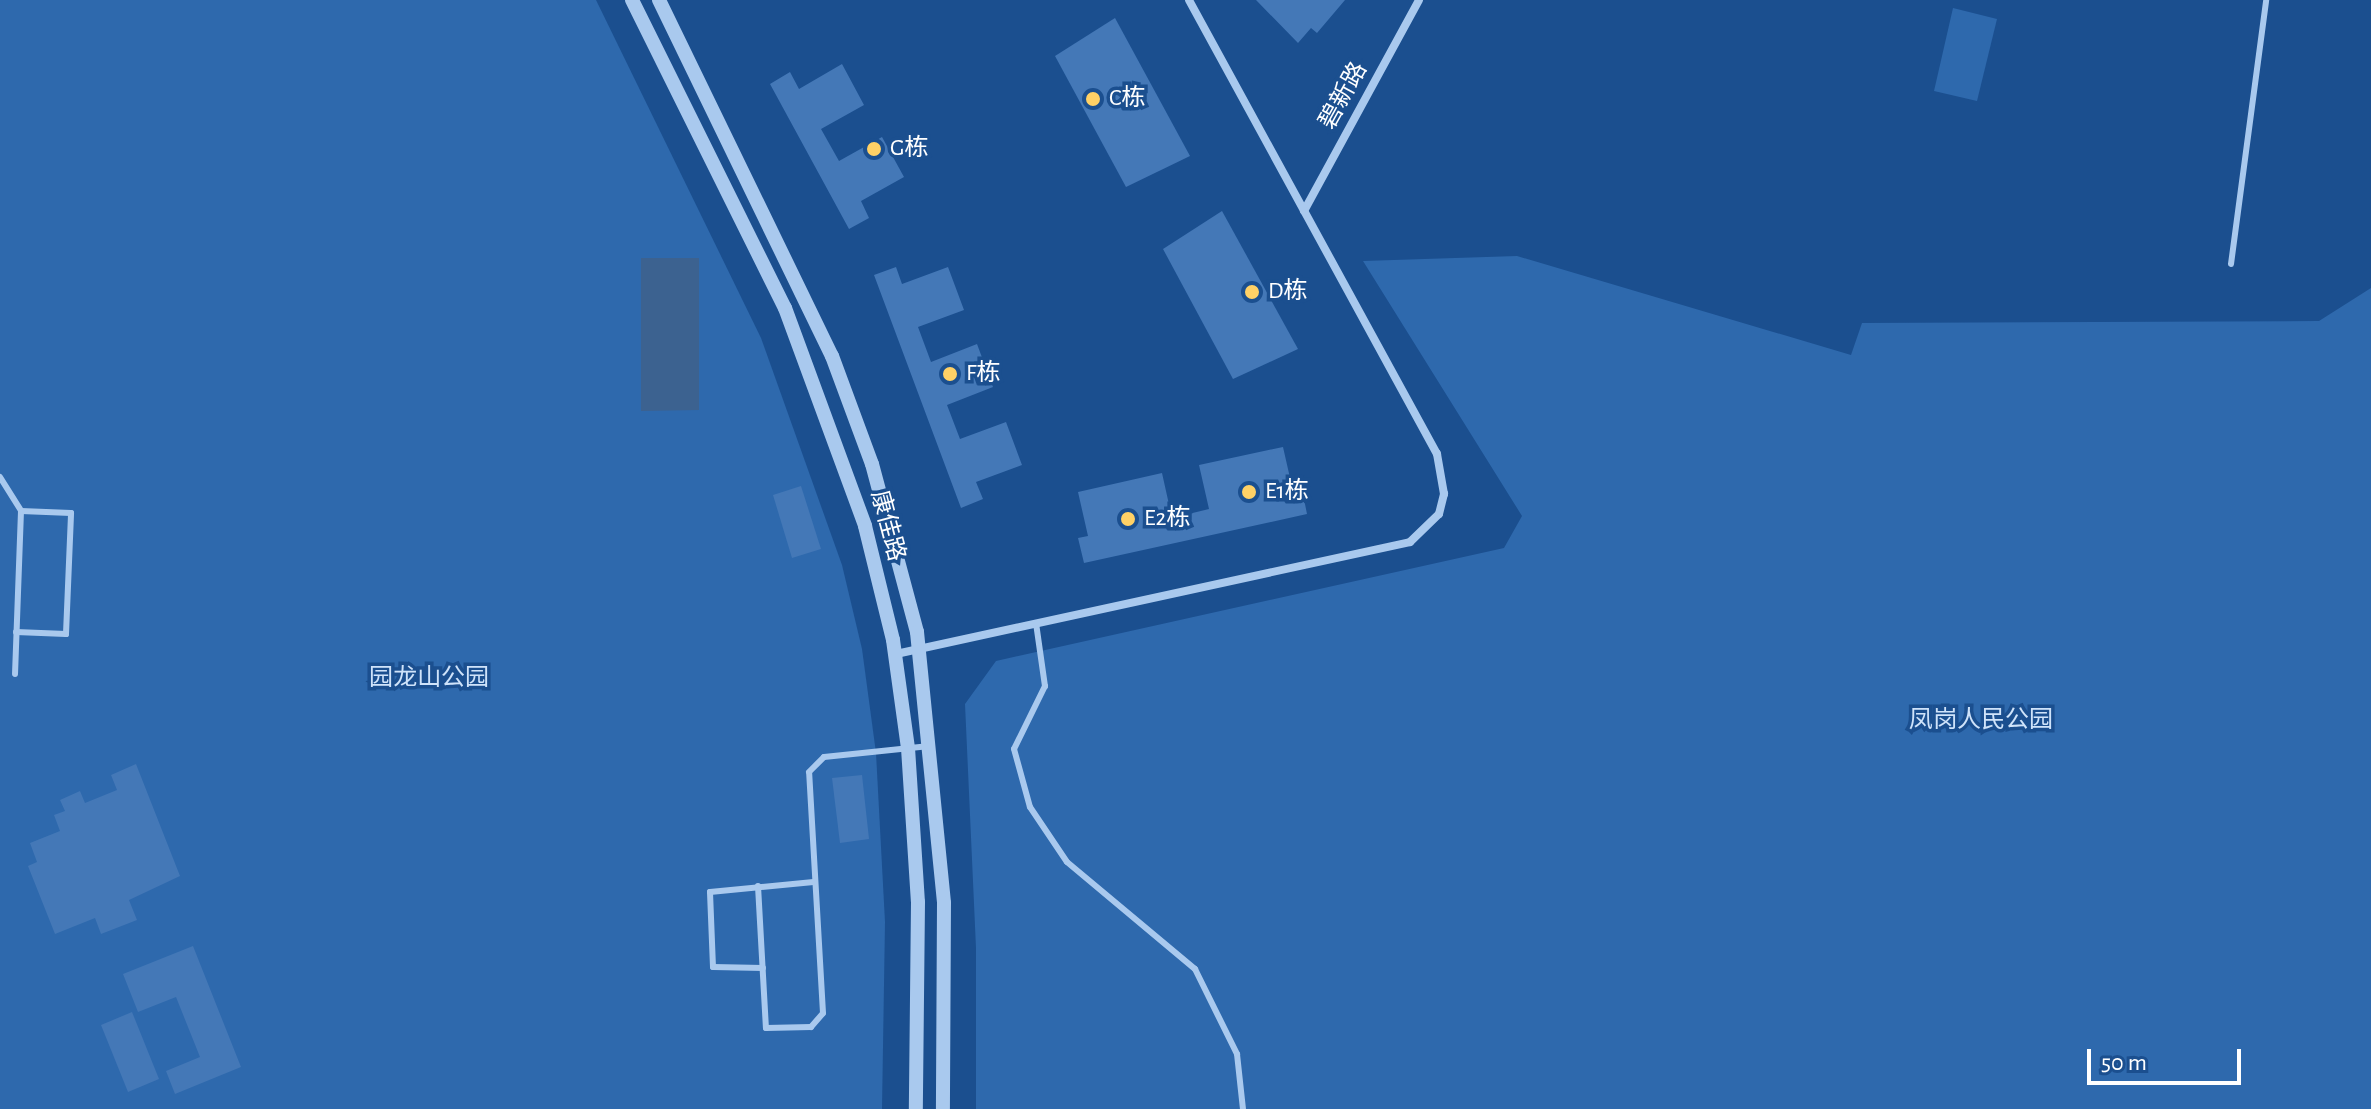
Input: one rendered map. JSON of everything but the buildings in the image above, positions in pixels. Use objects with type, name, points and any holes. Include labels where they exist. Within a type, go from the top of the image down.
[{"type":"street","name":"康佳路","points":[[632,0],[810,366],[865,526],[896,654],[908,748],[918,902],[916,1109]]},
{"type":"street","name":"康佳路","points":[[659,0],[832,356],[872,464],[919,648],[932,745],[944,903],[943,1109]]},
{"type":"street","points":[[896,654],[1410,542],[1439,514],[1444,474],[1437,454],[1189,0]]},
{"type":"street","name":"碧新路","points":[[1304,211],[1419,0]]},
{"type":"lane","points":[[2231,264],[2266,0]]},
{"type":"lane","points":[[0,477],[21,511],[15,674]]},
{"type":"lane","points":[[16,632],[66,634],[71,513],[21,511]]},
{"type":"lane","points":[[1036,623],[1045,686],[1014,749],[1030,807],[1077,872],[1195,969],[1237,1054],[1243,1109]]},
{"type":"lane","points":[[758,886],[766,1028],[811,1027],[819,1021],[808,780],[813,766],[824,757],[932,745]]},
{"type":"lane","points":[[763,968],[720,970],[709,961],[710,892],[814,882]]},
{"type":"green space","name":"园龙山公园","points":[[0,0],[596,0],[761,338],[842,565],[862,649],[876,753],[885,922],[882,1109],[0,1109]]},
{"type":"green space","points":[[1953,8],[1997,19],[1977,101],[1934,91]]},
{"type":"green space","name":"凤岗人民公园","points":[[1517,256],[1851,355],[1862,323],[2319,321],[2371,288],[2371,1109],[976,1109],[976,948],[965,704],[996,661],[1504,548],[1522,516],[1363,261]]},
{"type":"shaded area","points":[[641,258],[699,258],[699,410],[641,411]]},
{"type":"place","name":"C栋","points":[[1093,99]]},
{"type":"place","name":"G栋","points":[[874,149]]},
{"type":"place","name":"D栋","points":[[1252,292]]},
{"type":"place","name":"F栋","points":[[950,374]]},
{"type":"place","name":"E1栋","points":[[1249,492]]},
{"type":"place","name":"E2栋","points":[[1128,519]]}]
